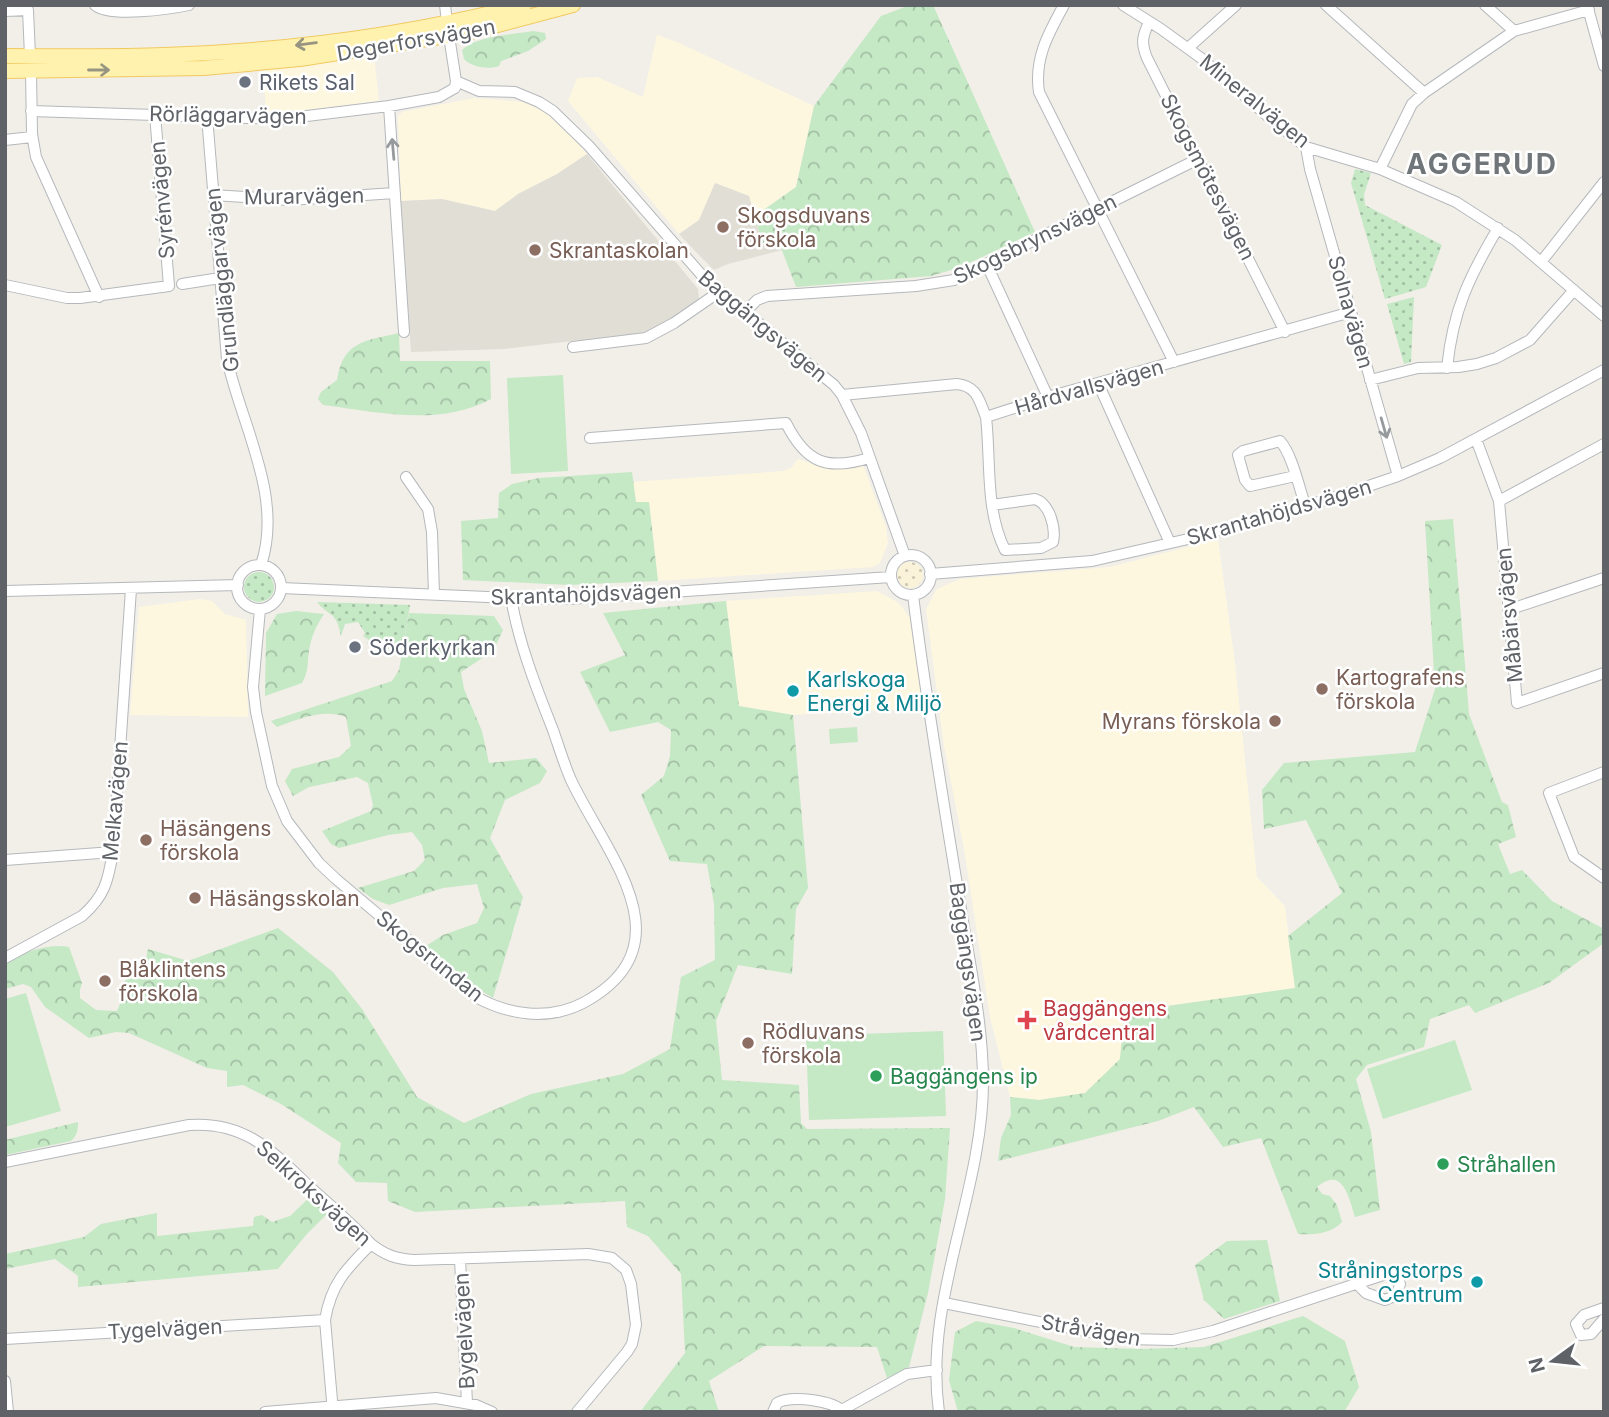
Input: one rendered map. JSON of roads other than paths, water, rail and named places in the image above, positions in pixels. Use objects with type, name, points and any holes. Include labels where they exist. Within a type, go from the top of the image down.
[{"type":"main road","name":"Degerforsvägen","points":[[448,29],[524,5]]},
{"type":"main road","name":"Degerforsvägen","points":[[5,71],[31,63],[227,51],[517,22],[573,5]]},
{"type":"main road","name":"Degerforsvägen","points":[[5,56],[31,63]]},
{"type":"street","points":[[95,5],[101,10],[122,11],[189,5]]},
{"type":"street","points":[[445,5],[456,80]]},
{"type":"street","points":[[1064,5],[1040,52],[1037,78],[1039,92],[1174,362]]},
{"type":"street","name":"Mineralvägen","points":[[1123,5],[1188,48],[1306,147],[1380,169],[1445,196],[1498,228],[1604,316]]},
{"type":"street","points":[[1188,48],[1236,5]]},
{"type":"street","points":[[1326,5],[1424,93]]},
{"type":"street","points":[[1485,5],[1514,31]]},
{"type":"street","points":[[5,11],[32,8],[32,137],[42,172],[99,297],[67,298],[5,285]]},
{"type":"street","points":[[1380,169],[1412,104],[1514,31],[1588,8],[1604,66]]},
{"type":"street","name":"Skogsmötesvägen","points":[[1149,22],[1142,35],[1142,45],[1285,332]]},
{"type":"street","name":"Rörläggarvägen","points":[[31,111],[282,119],[439,97],[454,88],[456,80]]},
{"type":"street","name":"Baggängsvägen","points":[[456,80],[479,91],[514,92],[553,111],[589,146],[691,267],[744,313],[823,374],[842,395],[861,433],[905,556]]},
{"type":"street","name":"Murarvägen","points":[[389,106],[404,332]]},
{"type":"street","name":"Syrénvägen","points":[[99,297],[169,286],[155,114]]},
{"type":"street","name":"Grundläggarvägen","points":[[207,116],[224,335],[231,378],[257,458],[265,496],[265,541],[261,565]]},
{"type":"street","points":[[5,140],[32,137]]},
{"type":"street","name":"Solnavägen","points":[[1306,147],[1398,476]]},
{"type":"street","name":"Skogsbrynsvägen","points":[[744,313],[757,300],[767,296],[954,281],[1198,159]]},
{"type":"street","points":[[1541,262],[1604,182]]},
{"type":"street","name":"Murarvägen","points":[[212,195],[289,200],[395,192]]},
{"type":"street","points":[[1447,368],[1461,299],[1471,273],[1498,228]]},
{"type":"street","points":[[987,265],[1048,397]]},
{"type":"street","points":[[182,284],[219,278]]},
{"type":"street","points":[[1370,380],[1418,368],[1477,364],[1515,349],[1530,340],[1574,290]]},
{"type":"street","points":[[573,347],[646,338],[674,323],[719,292]]},
{"type":"street","name":"Hårdvallsvägen","points":[[842,395],[968,385],[975,391],[986,417],[1351,312]]},
{"type":"street","name":"Skrantahöjdsvägen","points":[[930,574],[1092,561],[1170,544],[1305,505],[1398,476],[1476,439],[1604,370]]},
{"type":"street","points":[[1098,383],[1170,544]]},
{"type":"street","points":[[986,417],[992,505],[1004,550],[1041,548],[1053,542],[1055,533],[1049,512],[1042,501],[1035,499],[992,505]]},
{"type":"street","points":[[590,438],[786,423],[798,444],[813,458],[839,465],[869,458]]},
{"type":"street","name":"Måbärsvägen","points":[[1476,439],[1499,501],[1517,703],[1604,673]]},
{"type":"street","points":[[1295,475],[1250,486],[1245,480],[1238,455],[1243,451],[1280,441],[1285,446],[1295,475],[1305,505]]},
{"type":"street","points":[[1499,501],[1604,444]]},
{"type":"street","points":[[407,477],[428,509],[432,532],[433,594]]},
{"type":"street","points":[[913,555],[923,559],[930,574],[927,587],[913,595],[898,591],[891,577],[894,565],[905,556],[913,555]]},
{"type":"street","points":[[261,565],[276,573],[281,588],[275,603],[260,609],[244,602],[238,585],[247,569],[261,565]]},
{"type":"street","name":"Skrantahöjdsvägen","points":[[281,588],[511,598],[591,597],[891,577]]},
{"type":"street","points":[[1508,610],[1604,578]]},
{"type":"street","points":[[5,591],[238,585]]},
{"type":"street","name":"Melkavägen","points":[[5,958],[67,926],[93,906],[105,888],[113,852],[131,589]]},
{"type":"street","name":"Baggängsvägen","points":[[913,595],[976,1005],[983,1081],[977,1144],[939,1328],[939,1412]]},
{"type":"street","name":"Skogsrundan","points":[[260,609],[253,687],[260,735],[278,804],[302,842],[336,879],[476,997],[511,1012],[551,1013],[575,1007],[594,997],[618,978],[633,952],[637,921],[624,877],[570,778],[524,650],[511,598]]},
{"type":"street","points":[[1604,772],[1549,793],[1574,857],[1604,878]]},
{"type":"street","points":[[5,859],[113,852]]},
{"type":"street","name":"Selkroksvägen","points":[[5,1161],[189,1125],[217,1125],[245,1134],[276,1154],[371,1244],[401,1260],[587,1254],[612,1258],[626,1270],[631,1284],[636,1325],[632,1344],[577,1412]]},
{"type":"street","points":[[333,1409],[325,1320],[331,1293],[336,1283],[371,1244]]},
{"type":"street","name":"Bygelvägen","points":[[460,1259],[467,1403]]},
{"type":"street","name":"Stråvägen","points":[[944,1303],[1126,1339],[1174,1340],[1213,1331],[1357,1284]]},
{"type":"street","points":[[1604,1308],[1584,1315],[1576,1324],[1577,1329],[1581,1335],[1591,1334],[1604,1319]]},
{"type":"street","name":"Tygelvägen","points":[[5,1339],[325,1320]]},
{"type":"street","points":[[773,1412],[777,1403],[788,1399],[827,1402],[841,1411],[907,1374],[937,1370]]},
{"type":"street","points":[[5,1381],[8,1412]]},
{"type":"street","points":[[265,1412],[333,1409],[425,1398],[450,1399],[492,1412]]},
{"type":"place","name":"Rikets Sal","points":[[245,82]]},
{"type":"place","name":"Skogsduvans förskola","points":[[723,227]]},
{"type":"place","name":"Skrantaskolan","points":[[535,250]]},
{"type":"place","name":"Söderkyrkan","points":[[355,647]]},
{"type":"place","name":"Kartografens förskola","points":[[1322,689]]},
{"type":"place","name":"Karlskoga Energi & Miljö","points":[[793,691]]},
{"type":"place","name":"Myrans förskola","points":[[1275,721]]},
{"type":"place","name":"Häsängens förskola","points":[[146,840]]},
{"type":"place","name":"Häsängsskolan","points":[[195,898]]},
{"type":"place","name":"Blåklintens förskola","points":[[105,981]]},
{"type":"place","name":"Baggängens vårdcentral","points":[[1027,1020]]},
{"type":"place","name":"Rödluvans förskola","points":[[748,1043]]},
{"type":"place","name":"Baggängens ip","points":[[876,1076]]},
{"type":"place","name":"Stråhallen","points":[[1443,1164]]},
{"type":"place","name":"Stråningstorps Centrum","points":[[1477,1282]]},
{"type":"district","name":"AGGERUD","points":[[1482,164]]}]
